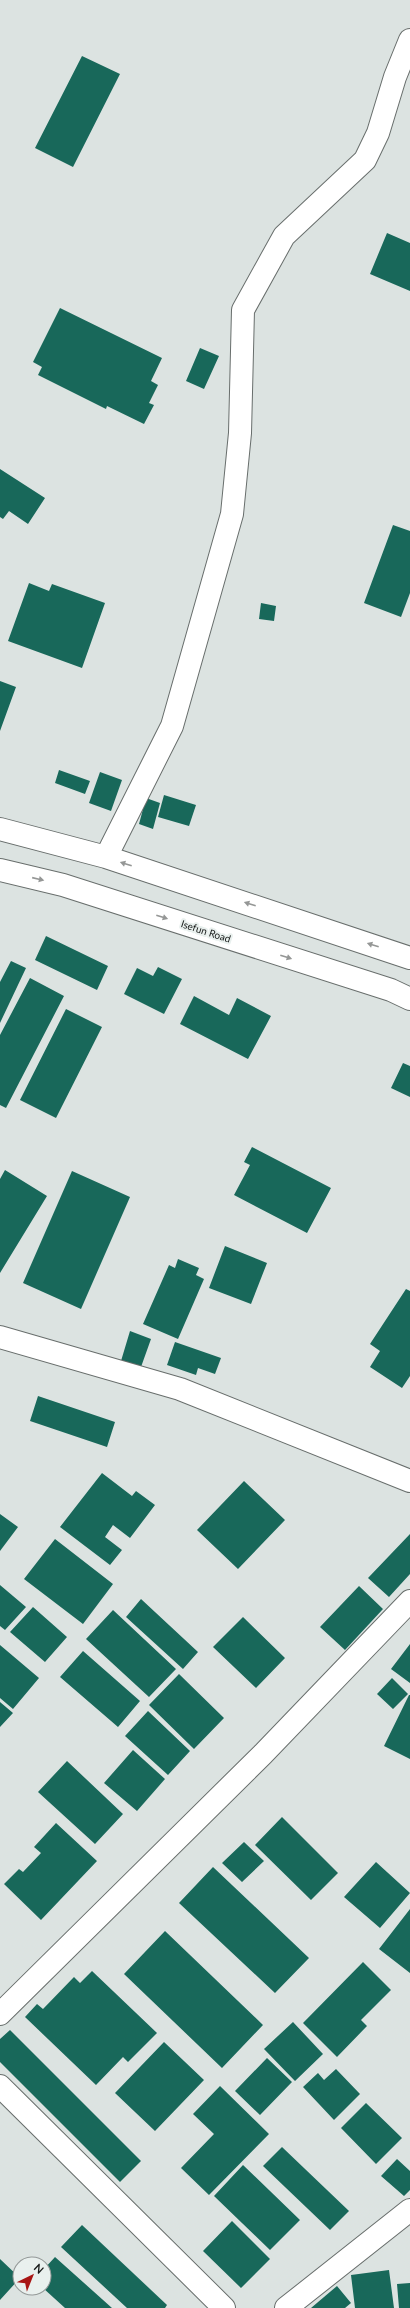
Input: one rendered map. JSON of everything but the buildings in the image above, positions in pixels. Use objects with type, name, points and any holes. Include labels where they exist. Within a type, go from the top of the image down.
[{"type":"street","points":[[106,857],[172,726],[232,514],[240,433],[243,310],[284,236],[365,160],[378,133],[410,40]]},
{"type":"street","points":[[0,828],[106,857],[410,958]]},
{"type":"street","name":"Isefun Road","points":[[0,870],[63,885],[391,990],[410,999]]},
{"type":"street","points":[[0,1337],[180,1389],[410,1481]]},
{"type":"street","points":[[0,2014],[263,1754],[410,1601]]},
{"type":"street","points":[[0,2086],[224,2308]]},
{"type":"street","points":[[286,2308],[410,2210]]}]
